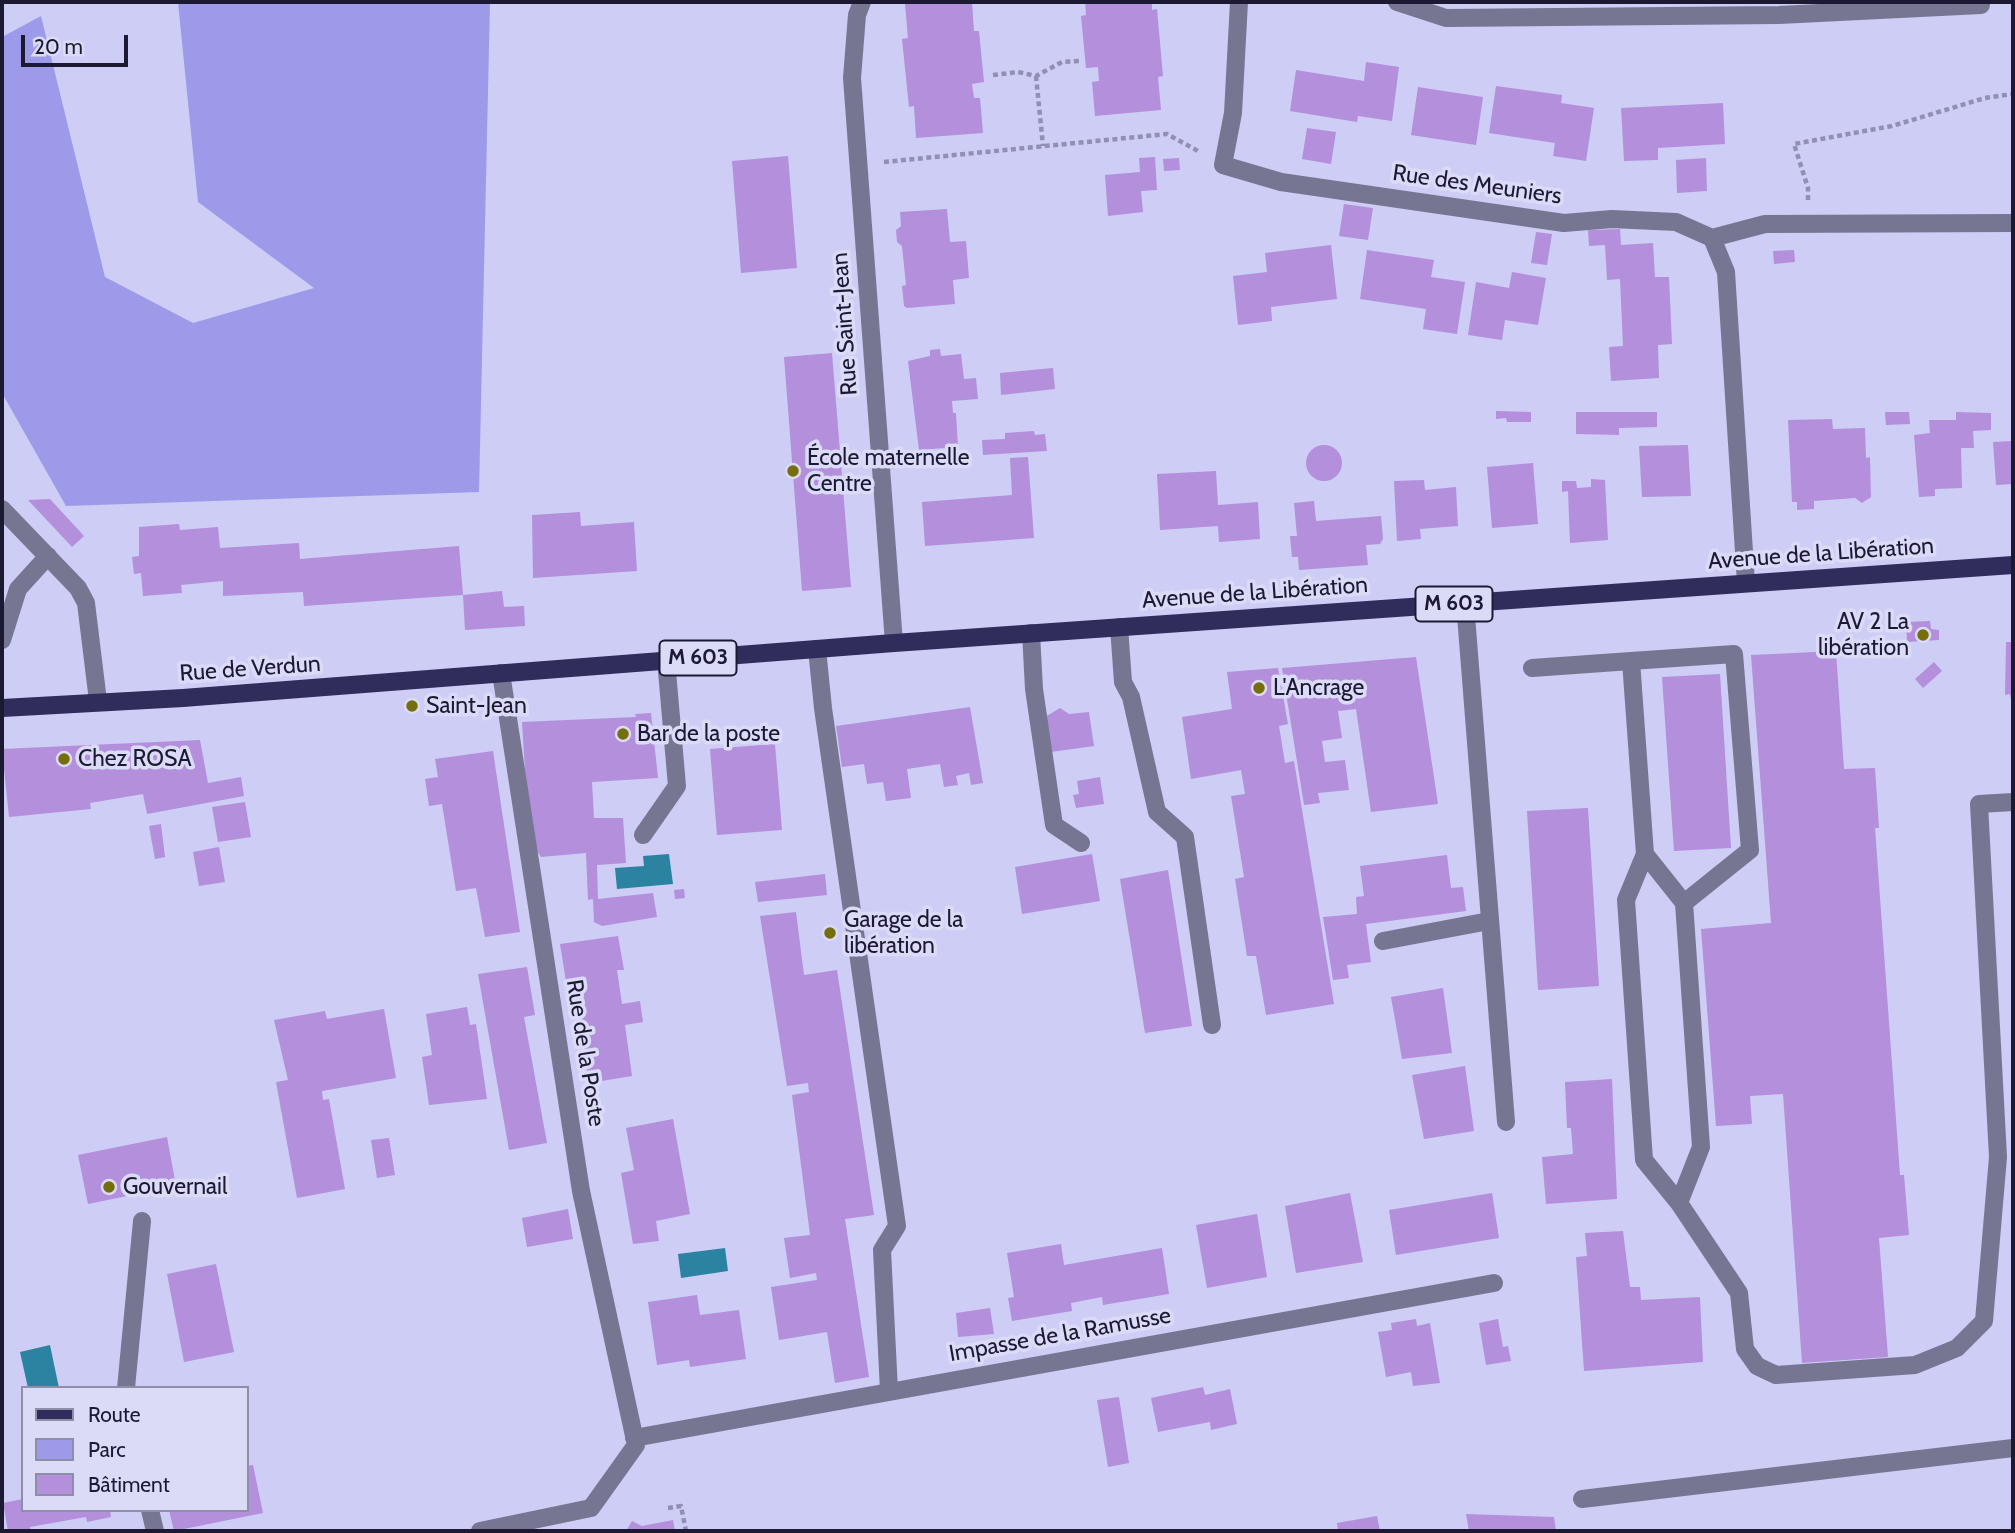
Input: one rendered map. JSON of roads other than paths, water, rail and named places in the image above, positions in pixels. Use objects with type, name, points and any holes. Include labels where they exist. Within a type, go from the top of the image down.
[{"type":"main road","name":"Avenue de la Libération","points":[[501,673],[1031,633],[2013,565]]},
{"type":"main road","name":"Rue de Verdun","points":[[2,708],[183,698],[501,673]]},
{"type":"street","name":"Rue Saint-Jean","points":[[862,2],[857,15],[852,78],[894,643]]},
{"type":"street","name":"Rue des Meuniers","points":[[1239,2],[1233,113],[1223,165],[1281,182],[1564,223],[1612,219],[1676,222],[1712,238]]},
{"type":"street","points":[[1401,2],[1446,18],[1779,15],[1981,5],[1981,2]]},
{"type":"street","points":[[1746,583],[1726,272],[1712,238],[1765,224],[2013,223]]},
{"type":"street","points":[[2,509],[78,588],[86,603],[98,701]]},
{"type":"street","points":[[2,640],[18,589],[48,556]]},
{"type":"street","points":[[1465,603],[1506,1122]]},
{"type":"street","points":[[1119,627],[1123,682],[1131,697],[1157,812],[1185,837],[1212,1024]]},
{"type":"street","points":[[1031,633],[1034,689],[1054,825],[1081,843]]},
{"type":"street","points":[[817,649],[823,708],[897,1226],[882,1250],[889,1391]]},
{"type":"street","points":[[1532,668],[1734,654],[1750,850],[1684,903]]},
{"type":"street","points":[[643,835],[677,786],[666,660]]},
{"type":"street","points":[[1631,661],[1645,854],[1626,900],[1644,1160],[1679,1203],[1739,1293],[1745,1349],[1757,1366],[1776,1375],[1915,1365],[1956,1348],[1984,1321],[2006,1156],[1979,804],[2013,802]]},
{"type":"street","name":"Rue de la Poste","points":[[501,673],[581,1191],[634,1438]]},
{"type":"street","points":[[1645,854],[1684,903],[1701,1147],[1679,1203]]},
{"type":"street","points":[[1383,940],[1489,921]]},
{"type":"street","points":[[126,1386],[142,1221]]},
{"type":"street","name":"Impasse de la Ramusse","points":[[634,1438],[1494,1283]]},
{"type":"street","points":[[480,1531],[591,1508],[636,1445],[634,1438]]},
{"type":"street","points":[[1582,1499],[2013,1448]]},
{"type":"street","points":[[150,1512],[155,1531]]},
{"type":"water","points":[[669,854],[673,884],[617,889],[615,868],[644,866],[643,856]]},
{"type":"water","points":[[725,1248],[728,1271],[681,1278],[678,1254]]},
{"type":"water","points":[[50,1345],[59,1386],[28,1386],[20,1352]]},
{"type":"place","name":"École maternelle Centre","points":[[793,471]]},
{"type":"place","name":"AV 2 La libération","points":[[1923,635]]},
{"type":"place","name":"L'Ancrage","points":[[1259,688]]},
{"type":"place","name":"Saint-Jean","points":[[412,706]]},
{"type":"place","name":"Bar de la poste","points":[[623,734]]},
{"type":"place","name":"Chez ROSA","points":[[64,759]]},
{"type":"place","name":"Garage de la libération","points":[[830,933]]},
{"type":"place","name":"Gouvernail","points":[[109,1187]]}]
